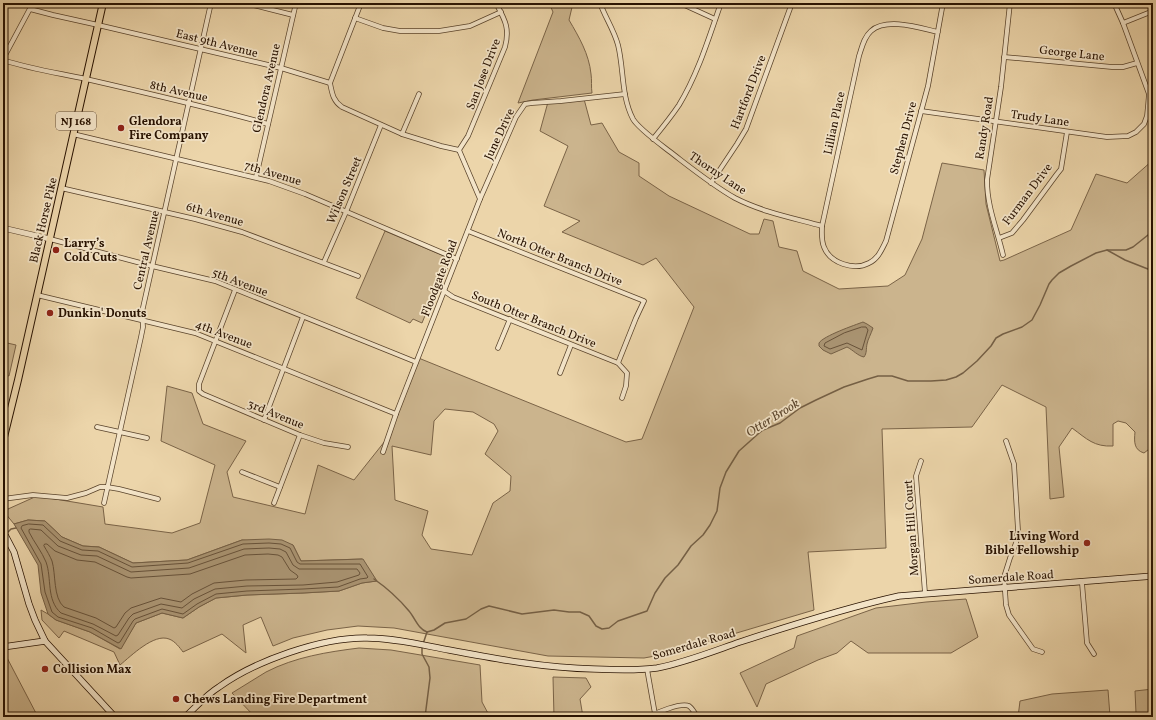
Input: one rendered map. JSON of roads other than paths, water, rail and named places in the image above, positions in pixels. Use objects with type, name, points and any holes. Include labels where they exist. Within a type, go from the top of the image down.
[{"type":"main road","name":"Black Horse Pike","points":[[3,441],[38,295],[103,3]]},
{"type":"main road","points":[[3,531],[14,552],[29,604],[45,642],[115,717]]},
{"type":"main road","name":"Somerdale Road","points":[[185,717],[213,691],[244,672],[300,648],[344,639],[366,638],[401,641],[494,658],[566,669],[647,669],[677,663],[801,622],[899,596],[1153,576]]},
{"type":"main road","points":[[3,647],[45,642]]},
{"type":"street","points":[[3,59],[33,3]]},
{"type":"street","name":"Central Avenue","points":[[104,503],[143,327],[142,312],[211,3]]},
{"type":"street","points":[[245,3],[293,15]]},
{"type":"street","name":"Glendora Avenue","points":[[256,177],[296,3]]},
{"type":"street","points":[[361,3],[330,83],[334,98],[342,107],[402,134],[459,150],[480,199]]},
{"type":"street","name":"San Jose Drive","points":[[459,150],[468,136],[508,37],[507,27],[496,3]]},
{"type":"street","points":[[600,3],[617,43],[625,94]]},
{"type":"street","points":[[680,3],[715,19]]},
{"type":"street","points":[[653,139],[679,104],[692,81],[721,3]]},
{"type":"street","name":"Hartford Drive","points":[[711,183],[746,129],[792,3]]},
{"type":"street","name":"Stephen Drive","points":[[860,266],[870,263],[876,258],[886,241],[928,86],[943,3]]},
{"type":"street","name":"Randy Road","points":[[1003,255],[999,238],[994,226],[987,193],[988,166],[1004,57],[1010,3]]},
{"type":"street","points":[[1114,3],[1137,63]]},
{"type":"street","name":"East 9th Avenue","points":[[30,9],[281,68],[330,83]]},
{"type":"street","points":[[1122,23],[1153,10]]},
{"type":"street","points":[[355,18],[383,28],[400,31],[439,31],[470,26],[501,12]]},
{"type":"street","name":"Lillian Place","points":[[860,266],[842,264],[828,254],[824,249],[822,238],[822,226],[859,56],[866,38],[871,31],[878,27],[890,24],[902,25],[938,32]]},
{"type":"street","name":"George Lane","points":[[1004,57],[1112,68],[1137,63]]},
{"type":"street","name":"8th Avenue","points":[[3,59],[27,68],[86,79],[237,115],[268,124]]},
{"type":"street","name":"Trudy Lane","points":[[921,111],[1107,137],[1128,136],[1136,132],[1144,124],[1147,116],[1149,94],[1137,63]]},
{"type":"street","points":[[402,134],[419,94]]},
{"type":"street","name":"Thorny Lane","points":[[625,94],[628,107],[636,123],[653,139],[711,183],[736,198],[756,207],[822,226]]},
{"type":"street","name":"June Drive","points":[[480,199],[516,117],[525,104],[625,94]]},
{"type":"street","name":"Wilson Street","points":[[324,262],[381,125]]},
{"type":"street","name":"Furman Drive","points":[[999,238],[1012,233],[1058,174],[1067,132]]},
{"type":"street","name":"7th Avenue","points":[[73,134],[269,181],[305,194],[457,259]]},
{"type":"street","name":"6th Avenue","points":[[62,188],[165,211],[242,232],[358,276]]},
{"type":"street","name":"Floodgate Road","points":[[383,452],[396,414],[480,199]]},
{"type":"street","points":[[3,228],[50,239]]},
{"type":"street","name":"North Otter Branch Drive","points":[[468,230],[644,302],[618,363]]},
{"type":"street","name":"5th Avenue","points":[[50,239],[214,281],[416,362]]},
{"type":"street","points":[[215,340],[235,290]]},
{"type":"street","name":"South Otter Branch Drive","points":[[444,291],[571,345],[618,363]]},
{"type":"street","name":"4th Avenue","points":[[38,295],[195,333],[396,414]]},
{"type":"street","points":[[264,420],[303,317]]},
{"type":"street","points":[[498,348],[510,319]]},
{"type":"street","name":"3rd Avenue","points":[[215,340],[199,384],[199,391],[300,435],[324,443],[348,448]]},
{"type":"street","points":[[560,373],[571,345]]},
{"type":"street","points":[[618,363],[627,373],[626,386],[622,398]]},
{"type":"street","points":[[97,427],[119,433],[148,438]]},
{"type":"street","points":[[274,503],[300,435]]},
{"type":"street","points":[[1006,441],[1014,464],[1018,530],[1016,543],[1004,576],[1006,605],[1009,615],[1033,649],[1042,652]]},
{"type":"street","name":"Morgan Hill Court","points":[[921,461],[916,476],[925,593]]},
{"type":"street","points":[[242,472],[280,487]]},
{"type":"street","points":[[3,499],[33,495],[67,498],[86,493],[100,487],[118,489],[158,499]]},
{"type":"street","points":[[1082,582],[1087,643],[1094,654]]},
{"type":"street","points":[[647,669],[655,714]]},
{"type":"street","points":[[648,717],[678,706],[685,705],[690,707],[696,717]]},
{"type":"water","points":[[863,322],[873,328],[867,342],[864,357],[847,347],[831,354],[819,346],[819,343],[826,337]]},
{"type":"water","points":[[28,520],[45,521],[62,537],[83,546],[99,547],[133,563],[187,560],[242,540],[269,539],[282,540],[293,545],[301,561],[363,559],[377,581],[362,583],[339,591],[247,595],[216,598],[183,618],[162,613],[136,623],[121,649],[90,632],[56,620],[48,614],[41,593],[38,565],[14,524]]},
{"type":"waterway","name":"Otter Brook","points":[[427,632],[434,630],[445,623],[466,619],[481,609],[489,606],[522,614],[554,610],[580,612],[589,616],[596,626],[602,629],[609,628],[618,621],[647,611],[655,593],[665,578],[678,565],[691,546],[703,535],[710,525],[717,511],[720,488],[726,472],[739,451],[763,430],[780,423],[800,408],[816,400],[844,387],[878,376],[892,376],[908,381],[946,380],[956,377],[977,361],[991,346],[996,338],[1022,327],[1032,320],[1049,284],[1059,273],[1096,253],[1107,250],[1126,250],[1133,247],[1153,231]]},
{"type":"waterway","points":[[1107,250],[1125,260],[1153,271]]},
{"type":"waterway","points":[[6,534],[11,529],[16,528]]},
{"type":"waterway","points":[[374,579],[397,598],[409,611],[419,626],[427,632]]},
{"type":"waterway","points":[[423,644],[427,632]]},
{"type":"waterway","points":[[422,647],[422,654],[429,667],[430,678],[425,717]]},
{"type":"place","name":"Glendora Fire Company","points":[[121,128]]},
{"type":"place","name":"Larry’s Cold Cuts","points":[[56,250]]},
{"type":"place","name":"Dunkin' Donuts","points":[[50,313]]},
{"type":"place","name":"Living Word Bible Fellowship","points":[[1087,543]]},
{"type":"place","name":"Collision Max","points":[[45,669]]},
{"type":"place","name":"Chews Landing Fire Department","points":[[176,699]]}]
